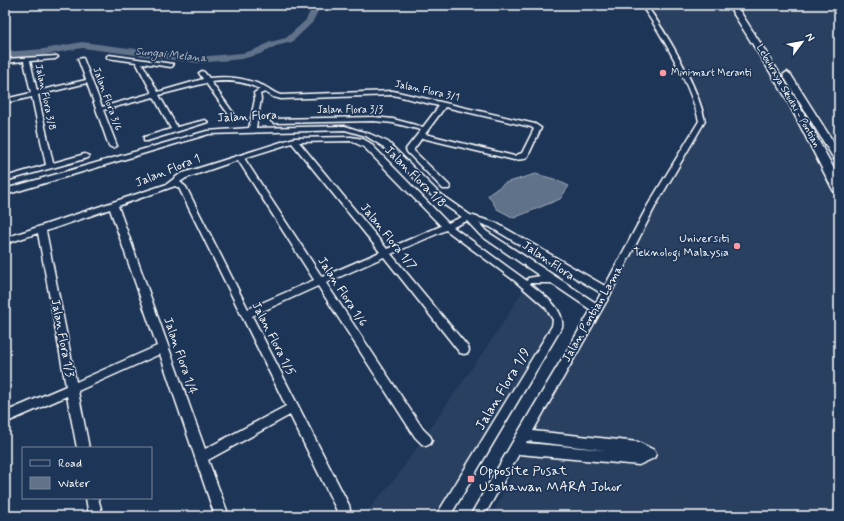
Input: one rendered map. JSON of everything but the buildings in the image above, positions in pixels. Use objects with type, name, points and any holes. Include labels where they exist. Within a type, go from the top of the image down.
[{"type":"highway","name":"Lebuhraya Skudai - Pontian","points":[[732,5],[786,91],[824,158],[839,190]]},
{"type":"highway","points":[[741,5],[754,24]]},
{"type":"highway","name":"Lebuhraya Skudai - Pontian","points":[[763,36],[839,159]]},
{"type":"street","name":"Jalan Pontian Lama","points":[[477,516],[607,292],[652,205],[702,121],[702,115],[691,90],[655,21],[642,5]]},
{"type":"street","points":[[110,56],[171,65]]},
{"type":"street","name":"Jalan Flora 3/8","points":[[50,166],[27,59],[55,57]]},
{"type":"street","points":[[5,61],[27,59]]},
{"type":"street","name":"Jalan Flora 3/6","points":[[81,59],[113,146]]},
{"type":"street","points":[[138,61],[175,130]]},
{"type":"street","points":[[202,73],[231,114]]},
{"type":"street","name":"Jalan Flora 3/1","points":[[100,109],[208,80],[233,78],[249,82],[265,89],[275,96],[281,97],[384,92],[444,104],[536,126]]},
{"type":"street","points":[[5,101],[89,81]]},
{"type":"street","points":[[252,130],[258,100],[257,93],[265,89]]},
{"type":"street","points":[[444,104],[410,149],[411,152],[446,187]]},
{"type":"street","name":"Jalan Flora 3/3","points":[[274,121],[374,119],[393,121],[422,132],[514,158],[521,157],[525,154],[538,128],[536,126]]},
{"type":"street","points":[[147,139],[206,122]]},
{"type":"street","name":"Jalan Flora","points":[[5,192],[209,132],[326,127],[345,128],[368,135],[385,144],[437,196],[468,216],[493,225],[607,292]]},
{"type":"street","name":"Jalan Flora 1","points":[[5,241],[170,186],[183,176],[294,140],[351,140],[360,141],[367,145]]},
{"type":"street","name":"Jalan Flora 1/7","points":[[294,140],[464,350]]},
{"type":"street","name":"Jalan Flora 1/8","points":[[367,145],[446,226],[529,283]]},
{"type":"street","points":[[5,179],[84,156]]},
{"type":"street","name":"Jalan Flora 1/6","points":[[239,157],[419,433],[426,440]]},
{"type":"street","name":"Jalan Flora 1/5","points":[[175,182],[182,187],[344,510]]},
{"type":"street","name":"Jalan Flora 1/4","points":[[113,205],[222,516]]},
{"type":"street","name":"Jalan Flora","points":[[468,216],[483,233],[597,309]]},
{"type":"street","points":[[246,314],[468,216]]},
{"type":"street","name":"Jalan Flora 1/3","points":[[41,229],[83,447]]},
{"type":"street","points":[[529,283],[532,267]]},
{"type":"street","points":[[529,283],[540,279],[555,282]]},
{"type":"street","name":"Jalan Flora 1/9","points":[[442,516],[557,327],[558,320],[549,305],[529,283]]},
{"type":"street","points":[[5,418],[163,348]]},
{"type":"street","points":[[202,457],[293,408]]},
{"type":"street","points":[[516,448],[639,458],[650,454],[638,448],[523,435]]},
{"type":"street","points":[[92,499],[96,516]]},
{"type":"shaded area","name":"Universiti Teknologi Malaysia","points":[[646,5],[839,5],[839,516],[492,516],[537,425],[666,188],[707,121],[708,115],[706,109],[655,15]]},
{"type":"shaded area","points":[[525,287],[561,320],[448,516],[363,516],[398,475],[501,326]]},
{"type":"water","points":[[536,174],[554,179],[569,186],[560,199],[514,218],[497,209],[488,195],[505,183]]},
{"type":"waterway","name":"Sungai Melana","points":[[5,55],[44,52],[82,45],[198,60],[242,56],[257,52],[273,44],[289,40],[309,21],[317,5]]},
{"type":"place","name":"Minimart Meranti","points":[[663,73]]},
{"type":"place","name":"Universiti Teknologi Malaysia","points":[[737,246]]},
{"type":"place","name":"Opposite Pusat Usahawan MARA Johor","points":[[471,479]]}]
